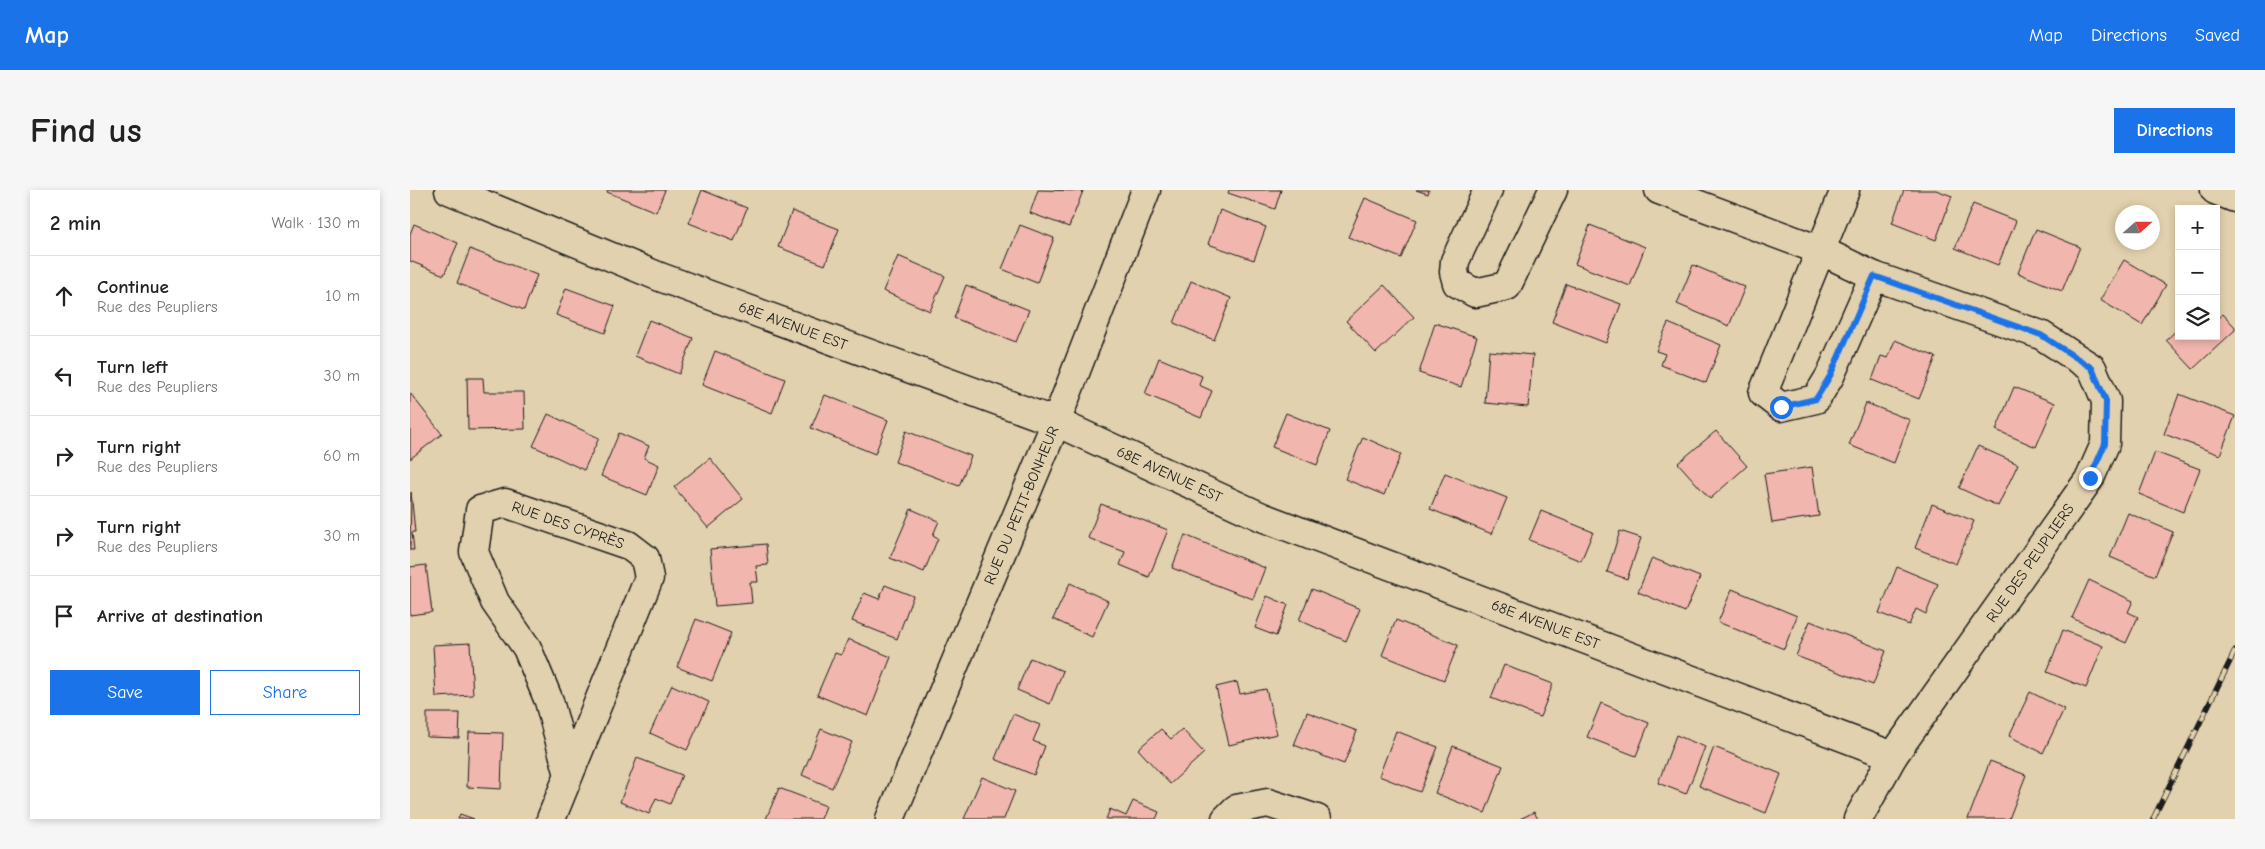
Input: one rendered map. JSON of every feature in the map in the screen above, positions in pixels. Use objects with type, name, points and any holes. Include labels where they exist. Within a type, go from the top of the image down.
[{"type":"street","name":"68E AVENUE EST","points":[[449,190],[660,277],[1056,422],[1270,521],[1893,756]]},
{"type":"street","name":"RUE DU PETIT-BONHEUR","points":[[890,819],[1056,422],[1146,190]]},
{"type":"street","points":[[1488,190],[1476,213],[1454,266],[1457,283],[1475,293],[1507,286],[1553,190]]},
{"type":"street","name":"RUE DES PEUPLIERS","points":[[1659,190],[1822,251],[1874,276],[2041,335],[2092,368],[2106,401],[2105,444],[2090,478],[1893,756],[1858,819]]},
{"type":"street","points":[[1845,190],[1822,251],[1763,393],[1781,407],[1816,399],[1830,376],[1874,276]]},
{"type":"street","points":[[2215,190],[2235,198]]},
{"type":"street","name":"RUE DES CYPRÈS","points":[[552,819],[649,578],[645,558],[628,545],[505,503],[480,510],[474,552],[496,602],[527,648],[549,701],[569,775]]},
{"type":"street","points":[[1226,819],[1236,809],[1268,803],[1317,819]]},
{"type":"building","points":[[608,190],[665,190],[656,212],[607,192]]},
{"type":"building","points":[[702,190],[747,208],[734,241],[689,223]]},
{"type":"building","points":[[1038,190],[1083,191],[1069,227],[1030,213]]},
{"type":"building","points":[[1229,190],[1281,190],[1275,209],[1228,193]]},
{"type":"building","points":[[1416,190],[1429,190],[1428,194]]},
{"type":"building","points":[[1904,190],[1936,190],[1952,196],[1936,240],[1892,223]]},
{"type":"building","points":[[1365,198],[1417,220],[1401,258],[1348,237]]},
{"type":"building","points":[[1973,204],[2016,221],[1998,265],[1955,248]]},
{"type":"building","points":[[1220,210],[1266,227],[1254,260],[1208,244]]},
{"type":"building","points":[[792,211],[839,229],[825,265],[778,247]]},
{"type":"building","points":[[414,224],[458,243],[444,275],[410,261],[410,234]]},
{"type":"building","points":[[1020,225],[1054,238],[1037,283],[1002,269]]},
{"type":"building","points":[[1590,225],[1645,247],[1630,286],[1575,264]]},
{"type":"building","points":[[2036,229],[2080,247],[2062,291],[2018,273]]},
{"type":"building","points":[[470,249],[537,275],[524,310],[457,283]]},
{"type":"building","points":[[898,256],[945,276],[930,311],[883,291]]},
{"type":"building","points":[[2124,260],[2166,285],[2142,325],[2100,300]]},
{"type":"building","points":[[1693,265],[1745,287],[1729,326],[1677,304]]},
{"type":"building","points":[[1191,281],[1231,298],[1214,340],[1174,323]]},
{"type":"building","points":[[1566,284],[1621,304],[1606,343],[1552,322]]},
{"type":"building","points":[[966,285],[1029,310],[1016,342],[954,318]]},
{"type":"building","points":[[1384,285],[1414,317],[1376,353],[1346,321]]},
{"type":"building","points":[[566,288],[615,306],[605,333],[556,315]]},
{"type":"building","points":[[2223,314],[2235,327],[2235,330],[2193,369],[2166,340],[2175,332],[2175,340],[2220,340],[2220,316]]},
{"type":"building","points":[[649,320],[693,338],[679,374],[635,356]]},
{"type":"building","points":[[1435,323],[1477,337],[1461,387],[1419,373]]},
{"type":"building","points":[[1668,323],[1721,345],[1706,383],[1661,365],[1665,354],[1656,351]]},
{"type":"building","points":[[1895,340],[1936,357],[1919,399],[1872,380],[1881,356],[1888,358]]},
{"type":"building","points":[[715,351],[785,379],[772,413],[702,385]]},
{"type":"building","points":[[1489,351],[1533,355],[1528,407],[1485,403]]},
{"type":"building","points":[[1159,358],[1202,376],[1199,385],[1212,391],[1201,418],[1145,394]]},
{"type":"building","points":[[467,378],[483,378],[484,392],[524,392],[525,429],[468,430]]},
{"type":"building","points":[[2014,387],[2055,403],[2036,447],[1996,430]]},
{"type":"building","points":[[410,393],[442,434],[410,459]]},
{"type":"building","points":[[2179,394],[2235,416],[2220,455],[2164,434]]},
{"type":"building","points":[[825,395],[888,420],[875,454],[811,428]]},
{"type":"building","points":[[1866,403],[1910,420],[1894,463],[1849,445]]},
{"type":"building","points":[[1286,413],[1330,431],[1317,465],[1272,447]]},
{"type":"building","points":[[548,414],[599,438],[584,470],[533,446]]},
{"type":"building","points":[[906,431],[971,456],[959,486],[895,462]]},
{"type":"building","points":[[1716,431],[1747,466],[1710,499],[1678,463]]},
{"type":"building","points":[[619,433],[649,446],[644,458],[659,465],[647,495],[601,476]]},
{"type":"building","points":[[1363,437],[1401,454],[1384,495],[1345,479]]},
{"type":"building","points":[[1978,446],[2018,464],[1998,506],[1959,488]]},
{"type":"building","points":[[2155,452],[2200,469],[2183,512],[2139,494]]},
{"type":"building","points":[[710,458],[743,499],[708,528],[674,487]]},
{"type":"building","points":[[1812,467],[1819,516],[1772,523],[1764,474]]},
{"type":"building","points":[[1445,473],[1507,498],[1492,534],[1430,509]]},
{"type":"building","points":[[411,492],[415,532],[412,532],[414,550],[410,550]]},
{"type":"building","points":[[1101,504],[1168,530],[1149,577],[1120,565],[1125,552],[1088,538]]},
{"type":"building","points":[[1932,504],[1974,521],[1956,564],[1915,548]]},
{"type":"building","points":[[911,509],[939,521],[933,535],[938,538],[924,572],[890,558]]},
{"type":"building","points":[[1541,511],[1593,532],[1581,561],[1529,540]]},
{"type":"building","points":[[2128,513],[2173,532],[2155,576],[2110,557]]},
{"type":"building","points":[[1620,531],[1641,538],[1627,579],[1607,572]]},
{"type":"building","points":[[1185,535],[1265,568],[1253,599],[1172,568]]},
{"type":"building","points":[[766,544],[768,565],[756,566],[758,582],[750,582],[752,603],[715,606],[710,549]]},
{"type":"building","points":[[1652,558],[1700,577],[1685,612],[1638,592]]},
{"type":"building","points":[[426,565],[432,612],[410,615],[410,567]]},
{"type":"building","points":[[1897,567],[1938,584],[1926,614],[1916,609],[1909,625],[1879,613]]},
{"type":"building","points":[[2089,580],[2133,601],[2128,612],[2138,617],[2126,643],[2072,618]]},
{"type":"building","points":[[1070,583],[1108,601],[1092,637],[1053,619]]},
{"type":"building","points":[[885,585],[913,596],[897,639],[852,621],[864,593],[879,599]]},
{"type":"building","points":[[1312,589],[1360,609],[1346,641],[1299,620]]},
{"type":"building","points":[[1732,589],[1797,616],[1784,649],[1718,622]]},
{"type":"building","points":[[1267,596],[1288,605],[1276,636],[1255,628]]},
{"type":"building","points":[[696,619],[731,633],[712,681],[677,667]]},
{"type":"building","points":[[1396,620],[1458,645],[1444,680],[1382,655]]},
{"type":"building","points":[[1810,621],[1886,651],[1873,685],[1796,656]]},
{"type":"building","points":[[2063,630],[2103,646],[2086,688],[2047,672]]},
{"type":"building","points":[[848,639],[891,657],[868,716],[817,695],[835,653],[841,655]]},
{"type":"building","points":[[470,643],[473,695],[436,697],[433,645]]},
{"type":"building","points":[[1030,658],[1063,671],[1050,704],[1017,690]]},
{"type":"building","points":[[1504,665],[1553,684],[1540,717],[1491,698]]},
{"type":"building","points":[[1237,682],[1240,694],[1266,689],[1277,734],[1229,745],[1216,687]]},
{"type":"building","points":[[672,685],[709,702],[687,750],[650,733]]},
{"type":"building","points":[[2030,692],[2064,709],[2043,753],[2009,736]]},
{"type":"building","points":[[1601,703],[1649,723],[1636,756],[1587,737]]},
{"type":"building","points":[[1307,712],[1357,731],[1344,764],[1294,745]]},
{"type":"building","points":[[427,713],[460,713],[459,738],[427,737]]},
{"type":"building","points":[[1013,714],[1040,725],[1033,741],[1045,746],[1034,775],[995,759]]},
{"type":"building","points":[[821,729],[852,742],[832,788],[802,775]]},
{"type":"building","points":[[1161,729],[1171,739],[1182,729],[1204,753],[1170,784],[1138,749]]},
{"type":"building","points":[[1396,731],[1438,747],[1420,792],[1379,776]]},
{"type":"building","points":[[469,732],[503,733],[501,789],[467,787]]},
{"type":"building","points":[[1676,735],[1705,747],[1686,794],[1658,783]]},
{"type":"building","points":[[1453,746],[1503,766],[1485,813],[1435,793]]},
{"type":"building","points":[[1714,747],[1781,774],[1766,813],[1699,786]]},
{"type":"building","points":[[637,758],[682,775],[670,804],[656,798],[649,814],[620,802]]},
{"type":"building","points":[[1990,761],[2026,775],[2009,819],[1968,819]]},
{"type":"building","points":[[982,777],[1015,791],[1004,819],[964,819]]},
{"type":"building","points":[[779,788],[826,806],[821,819],[766,819]]},
{"type":"building","points":[[1133,801],[1159,812],[1156,819],[1106,819],[1110,809],[1126,816]]},
{"type":"building","points":[[1534,812],[1538,819],[1520,819]]},
{"type":"building","points":[[460,814],[474,819],[458,819]]},
{"type":"railway","points":[[2153,819],[2235,651]]},
{"type":"route","points":[[1781,407],[1816,399],[1830,376],[1874,276],[2041,335],[2092,368],[2106,401],[2105,444],[2090,478]]}]
